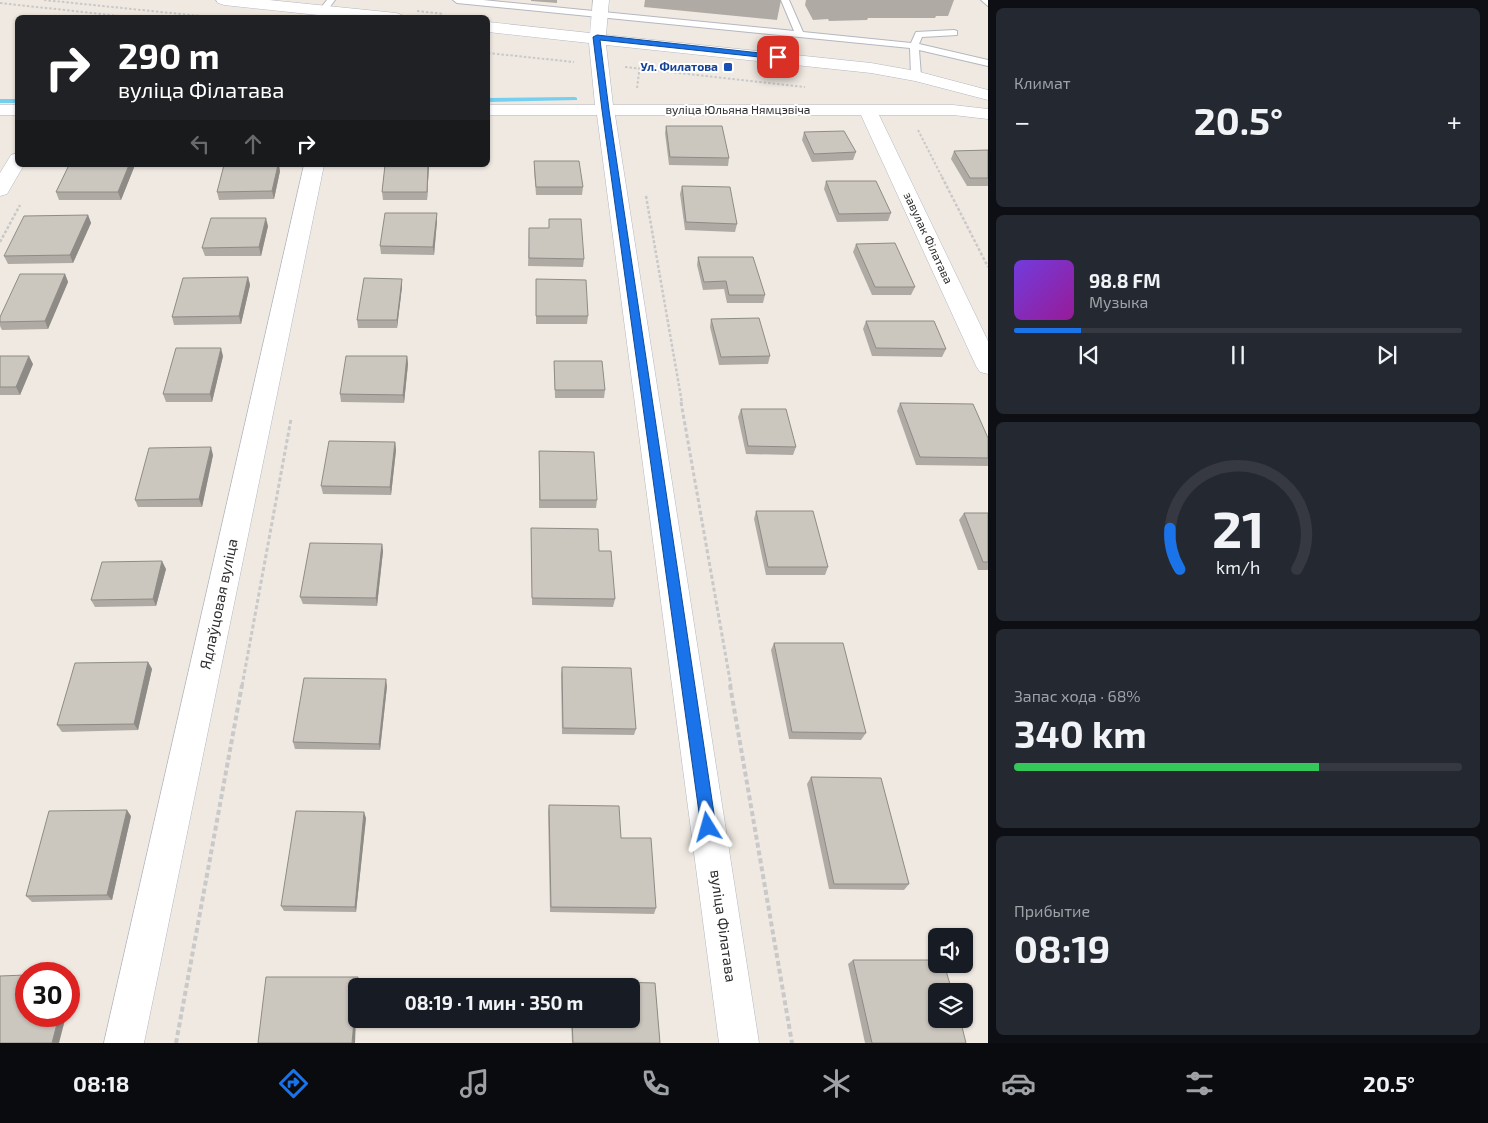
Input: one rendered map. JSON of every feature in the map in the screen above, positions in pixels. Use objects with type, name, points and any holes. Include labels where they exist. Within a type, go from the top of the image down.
[{"type":"street","points":[[224,0],[327,5],[380,15]]},
{"type":"street","points":[[490,26],[600,17],[916,76],[988,95]]},
{"type":"street","name":"вуліца Філатава","points":[[600,17],[600,65],[605,110],[739,1043]]},
{"type":"street","points":[[0,110],[15,110]]},
{"type":"street","name":"вуліца Юльяна Нямцэвіча","points":[[490,110],[953,110],[988,114]]},
{"type":"street","name":"завулак Філатава","points":[[868,111],[988,366]]},
{"type":"street","points":[[0,190],[15,164]]},
{"type":"street","name":"Ядлаўцовая вуліца","points":[[124,1043],[314,167]]},
{"type":"lane","points":[[457,0],[600,17],[914,46],[988,63]]},
{"type":"lane","points":[[785,0],[800,34]]},
{"type":"lane","points":[[985,0],[988,3]]},
{"type":"lane","points":[[916,76],[914,46],[919,34],[954,33]]},
{"type":"path","points":[[44,0],[187,15]]},
{"type":"path","points":[[0,3],[110,15]]},
{"type":"path","points":[[490,53],[811,87]]},
{"type":"path","points":[[908,110],[988,267]]},
{"type":"path","points":[[646,190],[792,1043]]},
{"type":"path","points":[[176,1043],[293,409]]},
{"type":"building","points":[[666,126],[722,126],[729,158],[670,157]]},
{"type":"building","points":[[844,131],[856,152],[814,154],[804,132]]},
{"type":"building","points":[[988,150],[988,178],[970,178],[954,151]]},
{"type":"building","points":[[534,161],[579,161],[583,187],[536,187]]},
{"type":"building","points":[[68,167],[128,167],[118,192],[56,192]]},
{"type":"building","points":[[223,167],[278,167],[272,191],[217,192]]},
{"type":"building","points":[[385,167],[428,167],[427,192],[382,192]]},
{"type":"building","points":[[826,181],[876,181],[891,213],[839,214]]},
{"type":"building","points":[[682,186],[730,187],[737,224],[686,222]]},
{"type":"building","points":[[385,213],[437,213],[433,247],[380,246]]},
{"type":"building","points":[[88,215],[70,255],[4,256],[24,216]]},
{"type":"building","points":[[211,218],[266,218],[259,247],[202,248]]},
{"type":"building","points":[[549,219],[581,219],[584,259],[529,258],[529,228],[549,228]]},
{"type":"building","points":[[895,243],[915,287],[875,287],[856,244]]},
{"type":"building","points":[[698,257],[753,257],[765,295],[729,295],[726,281],[704,282]]},
{"type":"building","points":[[20,274],[65,274],[45,321],[0,322],[0,317]]},
{"type":"building","points":[[248,277],[239,316],[172,317],[183,278]]},
{"type":"building","points":[[364,278],[402,279],[397,320],[357,320]]},
{"type":"building","points":[[536,279],[586,280],[588,316],[536,316]]},
{"type":"building","points":[[759,318],[770,356],[721,357],[711,319]]},
{"type":"building","points":[[866,321],[934,321],[946,349],[876,348]]},
{"type":"building","points":[[176,348],[221,348],[210,394],[163,394]]},
{"type":"building","points":[[0,356],[29,356],[16,387],[0,387]]},
{"type":"building","points":[[346,356],[407,356],[403,395],[340,394]]},
{"type":"building","points":[[554,361],[602,361],[605,390],[555,390]]},
{"type":"building","points":[[900,403],[973,404],[988,438],[988,458],[920,457]]},
{"type":"building","points":[[741,409],[786,409],[796,447],[748,446]]},
{"type":"building","points":[[329,441],[395,442],[390,487],[321,486]]},
{"type":"building","points":[[211,447],[199,499],[135,500],[149,448]]},
{"type":"building","points":[[539,451],[594,452],[597,500],[540,500]]},
{"type":"building","points":[[756,511],[813,511],[828,567],[768,567]]},
{"type":"building","points":[[964,513],[988,513],[988,562],[983,562]]},
{"type":"building","points":[[531,528],[598,529],[599,551],[611,551],[615,599],[532,598]]},
{"type":"building","points":[[310,543],[382,544],[376,598],[300,597]]},
{"type":"building","points":[[162,561],[153,599],[91,600],[102,562]]},
{"type":"building","points":[[774,643],[843,643],[866,733],[792,732]]},
{"type":"building","points":[[148,662],[134,724],[57,725],[75,663]]},
{"type":"building","points":[[562,667],[631,668],[636,729],[563,728]]},
{"type":"building","points":[[304,678],[386,679],[379,744],[293,742]]},
{"type":"building","points":[[811,777],[881,778],[909,884],[834,884]]},
{"type":"building","points":[[549,805],[619,806],[621,838],[651,838],[656,908],[551,907]]},
{"type":"building","points":[[127,810],[107,895],[26,896],[49,811]]},
{"type":"building","points":[[296,811],[364,812],[355,907],[281,906]]},
{"type":"building","points":[[853,960],[928,960],[928,973],[947,973],[950,983],[928,983],[928,1028],[962,1028],[966,1043],[872,1043]]},
{"type":"building","points":[[15,975],[15,1027],[56,1027],[52,1043],[0,1043],[0,976]]},
{"type":"building","points":[[266,977],[358,977],[348,978],[348,1028],[353,1028],[352,1043],[258,1043]]},
{"type":"building","points":[[640,983],[655,983],[660,1043],[573,1043],[572,1028],[640,1028]]},
{"type":"waterway","points":[[490,100],[575,99]]},
{"type":"waterway","points":[[0,101],[15,101]]},
{"type":"place","name":"Ул. Филатова","points":[[728,67]]},
{"type":"route","points":[[708,827],[605,110],[597,37],[778,57]]}]
